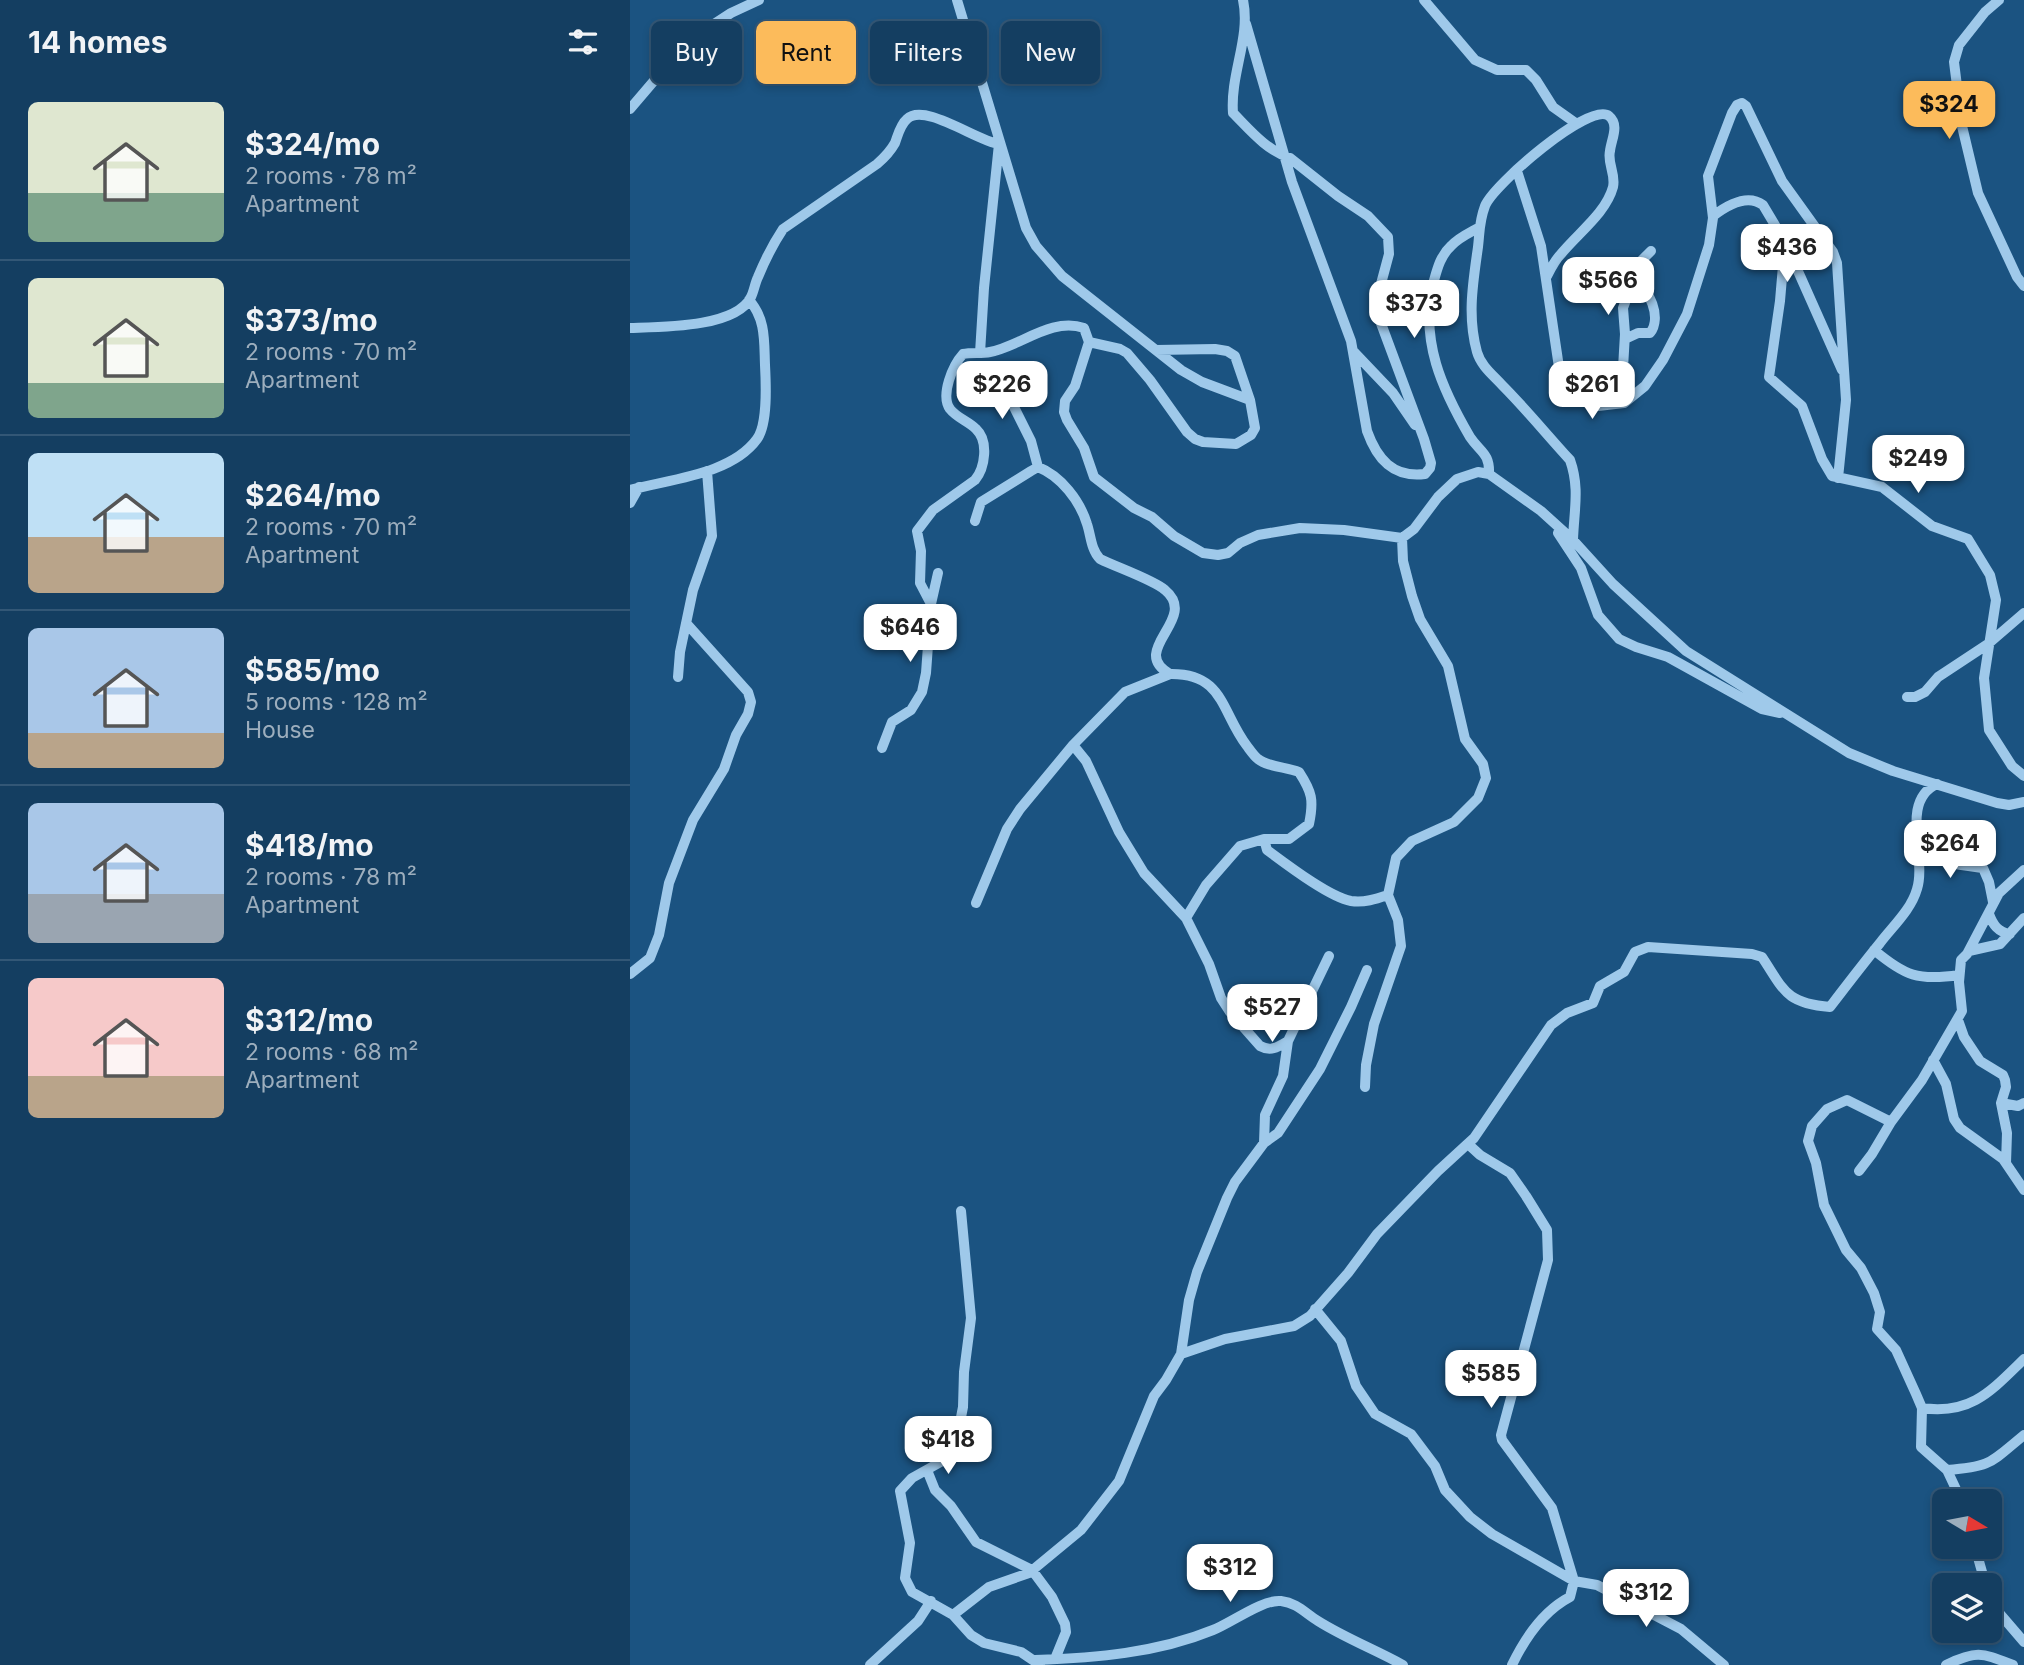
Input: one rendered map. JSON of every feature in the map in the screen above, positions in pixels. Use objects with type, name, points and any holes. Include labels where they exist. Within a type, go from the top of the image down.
[{"type":"street","points":[[630,109],[688,41],[731,13],[759,0]]},
{"type":"street","points":[[957,0],[974,49],[999,144],[1026,228],[1036,246],[1062,276],[1181,370],[1202,382],[1250,400]]},
{"type":"street","points":[[1243,0],[1246,24],[1284,156],[1340,307],[1353,351],[1367,431],[1376,454],[1398,471],[1425,474],[1431,463],[1424,439],[1379,318],[1378,295],[1389,254],[1388,237],[1368,216],[1284,156],[1279,155],[1257,138],[1233,113],[1233,83],[1246,24]]},
{"type":"street","points":[[1424,0],[1475,60],[1497,70],[1526,70],[1536,80],[1553,107],[1577,124]]},
{"type":"street","points":[[1999,0],[1985,12],[1959,45],[1954,62],[1962,127],[1978,193],[2017,277],[2024,286]]},
{"type":"street","points":[[1517,171],[1536,225],[1547,276],[1560,374],[1581,401],[1598,406],[1624,403],[1645,387],[1663,360],[1687,314],[1709,245],[1713,216],[1709,176],[1732,113],[1737,105],[1742,103],[1746,106],[1782,181],[1833,252],[1836,263],[1845,377],[1844,422],[1838,478]]},
{"type":"street","points":[[1547,276],[1563,251],[1604,206],[1614,185],[1609,155],[1614,122],[1609,116],[1598,113],[1553,138],[1487,201],[1478,228],[1479,243],[1470,300],[1477,354],[1489,373],[1570,460],[1577,493],[1573,540]]},
{"type":"street","points":[[630,328],[676,326],[716,319],[740,310],[750,300],[773,244],[783,229],[888,155],[905,120],[912,115],[940,118],[979,138],[999,144]]},
{"type":"street","points":[[980,353],[999,144]]},
{"type":"street","points":[[1713,216],[1737,201],[1757,201],[1768,213],[1785,242],[1845,377]]},
{"type":"street","points":[[1478,228],[1452,244],[1438,265],[1429,312],[1429,329],[1431,350],[1438,373],[1472,440],[1488,458],[1489,474]]},
{"type":"street","points":[[1785,242],[1769,377],[1802,406],[1828,471],[1838,478],[1882,487],[1932,526],[1968,540],[1995,588],[1996,600],[1984,678],[1989,730],[2012,766],[2024,776]]},
{"type":"street","points":[[1624,403],[1623,308],[1640,262],[1651,251]]},
{"type":"street","points":[[1625,339],[1638,333],[1650,333],[1655,320],[1648,294],[1632,281]]},
{"type":"street","points":[[630,503],[634,489],[685,479],[707,471],[738,456],[757,439],[763,422],[766,370],[760,313],[750,300]]},
{"type":"street","points":[[931,604],[920,583],[921,551],[917,531],[933,510],[979,475],[984,450],[978,430],[952,411],[946,399],[951,375],[959,358],[963,354],[988,353],[1053,327],[1078,326],[1084,328],[1089,342],[1075,386],[1065,401],[1065,412],[1084,448],[1094,477],[1134,508],[1152,517],[1174,536],[1203,553],[1228,553],[1240,543],[1258,535],[1300,528],[1345,530],[1402,538],[1415,529],[1438,497],[1457,479],[1478,472],[1489,474],[1541,511],[1550,522],[1575,557],[1598,615],[1619,639],[1668,657],[1762,709],[1789,716]]},
{"type":"street","points":[[1089,342],[1120,349],[1126,353],[1150,380],[1187,432],[1203,442],[1236,444],[1251,435],[1255,428],[1250,400],[1237,361],[1227,351],[1156,350]]},
{"type":"street","points":[[1353,351],[1393,393],[1424,439]]},
{"type":"street","points":[[1027,379],[1013,404],[1031,441],[1038,467],[1057,477],[1075,501],[1086,521],[1095,554],[1100,559],[1165,590],[1174,602],[1176,615],[1155,654],[1156,662],[1170,674]]},
{"type":"street","points":[[975,521],[981,502],[1038,467]]},
{"type":"street","points":[[678,677],[693,590],[712,536],[707,471]]},
{"type":"street","points":[[1550,522],[1573,540],[1613,584],[1686,651],[1849,753],[1893,771],[1997,803],[2009,805],[2024,802]]},
{"type":"street","points":[[1365,1087],[1366,1065],[1374,1024],[1401,946],[1398,920],[1388,895],[1393,867],[1401,851],[1412,841],[1454,822],[1478,798],[1486,778],[1483,764],[1465,739],[1448,666],[1420,619],[1403,561],[1402,538]]},
{"type":"street","points":[[882,748],[892,722],[912,710],[922,692],[931,604],[938,573]]},
{"type":"street","points":[[1907,697],[1915,697],[1925,692],[1938,677],[1988,644],[2024,612]]},
{"type":"street","points":[[630,974],[650,958],[659,935],[669,883],[693,820],[724,769],[751,702],[748,692],[687,624]]},
{"type":"street","points":[[976,903],[1007,829],[1020,809],[1073,746],[1125,692],[1170,674],[1200,677],[1210,686],[1228,712],[1238,735],[1258,760],[1299,772],[1309,788],[1312,800],[1309,824],[1289,839],[1264,839],[1240,846],[1206,885],[1186,918]]},
{"type":"street","points":[[1073,746],[1086,761],[1119,832],[1144,873],[1186,918],[1209,964],[1221,998],[1230,1012],[1260,1046],[1266,1049],[1275,1048],[1288,1041]]},
{"type":"street","points":[[1181,1354],[1225,1339],[1294,1326],[1310,1315],[1348,1273],[1377,1234],[1468,1144],[1551,1025],[1567,1013],[1593,1003],[1600,986],[1623,972],[1635,952],[1648,947],[1752,954],[1762,957],[1787,994],[1806,1004],[1829,1007],[1904,915],[1917,891],[1921,871],[1916,835],[1920,800],[1926,790],[1937,784]]},
{"type":"street","points":[[1264,839],[1267,850],[1342,898],[1362,901],[1388,895]]},
{"type":"street","points":[[1917,849],[1929,858],[1983,868],[1993,902]]},
{"type":"street","points":[[1859,1171],[1922,1080],[1958,1020],[1962,1011],[1959,975],[1961,960],[1969,951],[1999,893],[2024,870]]},
{"type":"street","points":[[1989,914],[1995,926],[2003,933],[2010,934]]},
{"type":"street","points":[[1969,951],[2000,944],[2024,918]]},
{"type":"street","points":[[1874,950],[1902,972],[1924,977],[1959,975]]},
{"type":"street","points":[[1264,1143],[1265,1115],[1283,1076],[1288,1041],[1329,957]]},
{"type":"street","points":[[953,1615],[989,1587],[1032,1570],[1081,1530],[1119,1481],[1154,1396],[1181,1354],[1189,1300],[1197,1272],[1227,1198],[1264,1143],[1278,1133],[1320,1069],[1367,970]]},
{"type":"street","points":[[1958,1020],[1964,1037],[1980,1062],[2003,1075],[2006,1087],[2001,1103],[2007,1133],[2006,1163]]},
{"type":"street","points":[[1933,1060],[1946,1084],[1954,1119],[1960,1128],[2006,1163],[2024,1190]]},
{"type":"street","points":[[1891,1122],[1847,1100],[1827,1109],[1812,1126],[1808,1141],[1816,1163],[1824,1205],[1846,1250],[1861,1268],[1874,1293],[1880,1312],[1877,1329],[1896,1350],[1922,1408],[1921,1447],[1947,1470],[1956,1489]]},
{"type":"street","points":[[2001,1103],[2018,1106],[2024,1103]]},
{"type":"street","points":[[1468,1144],[1480,1155],[1510,1173],[1547,1230],[1548,1260],[1501,1435],[1552,1508],[1574,1581],[1570,1597],[1544,1615],[1512,1665]]},
{"type":"street","points":[[961,1212],[971,1318],[964,1372],[963,1407],[957,1438],[946,1459],[912,1478],[900,1491],[910,1543],[905,1578],[912,1592],[953,1615],[971,1635],[984,1643],[1021,1652],[1037,1662],[1144,1650],[1212,1631],[1261,1606],[1279,1600],[1296,1605],[1318,1621],[1404,1665]]},
{"type":"street","points":[[1315,1309],[1341,1341],[1356,1386],[1369,1406],[1382,1419],[1410,1434],[1435,1466],[1445,1490],[1457,1504],[1492,1534],[1574,1581],[1597,1585],[1681,1629],[1724,1665]]},
{"type":"street","points":[[1922,1408],[1938,1411],[1954,1409],[1980,1399],[1997,1387],[2024,1359]]},
{"type":"street","points":[[1947,1470],[1989,1464],[2024,1435]]},
{"type":"street","points":[[927,1470],[935,1490],[951,1506],[976,1542],[1032,1570],[1052,1597],[1066,1632],[1055,1659]]},
{"type":"street","points":[[870,1665],[918,1621],[931,1601]]},
{"type":"street","points":[[2002,1616],[2024,1642]]},
{"type":"street","points":[[1953,1663],[1967,1655],[1984,1654],[2013,1665]]}]
